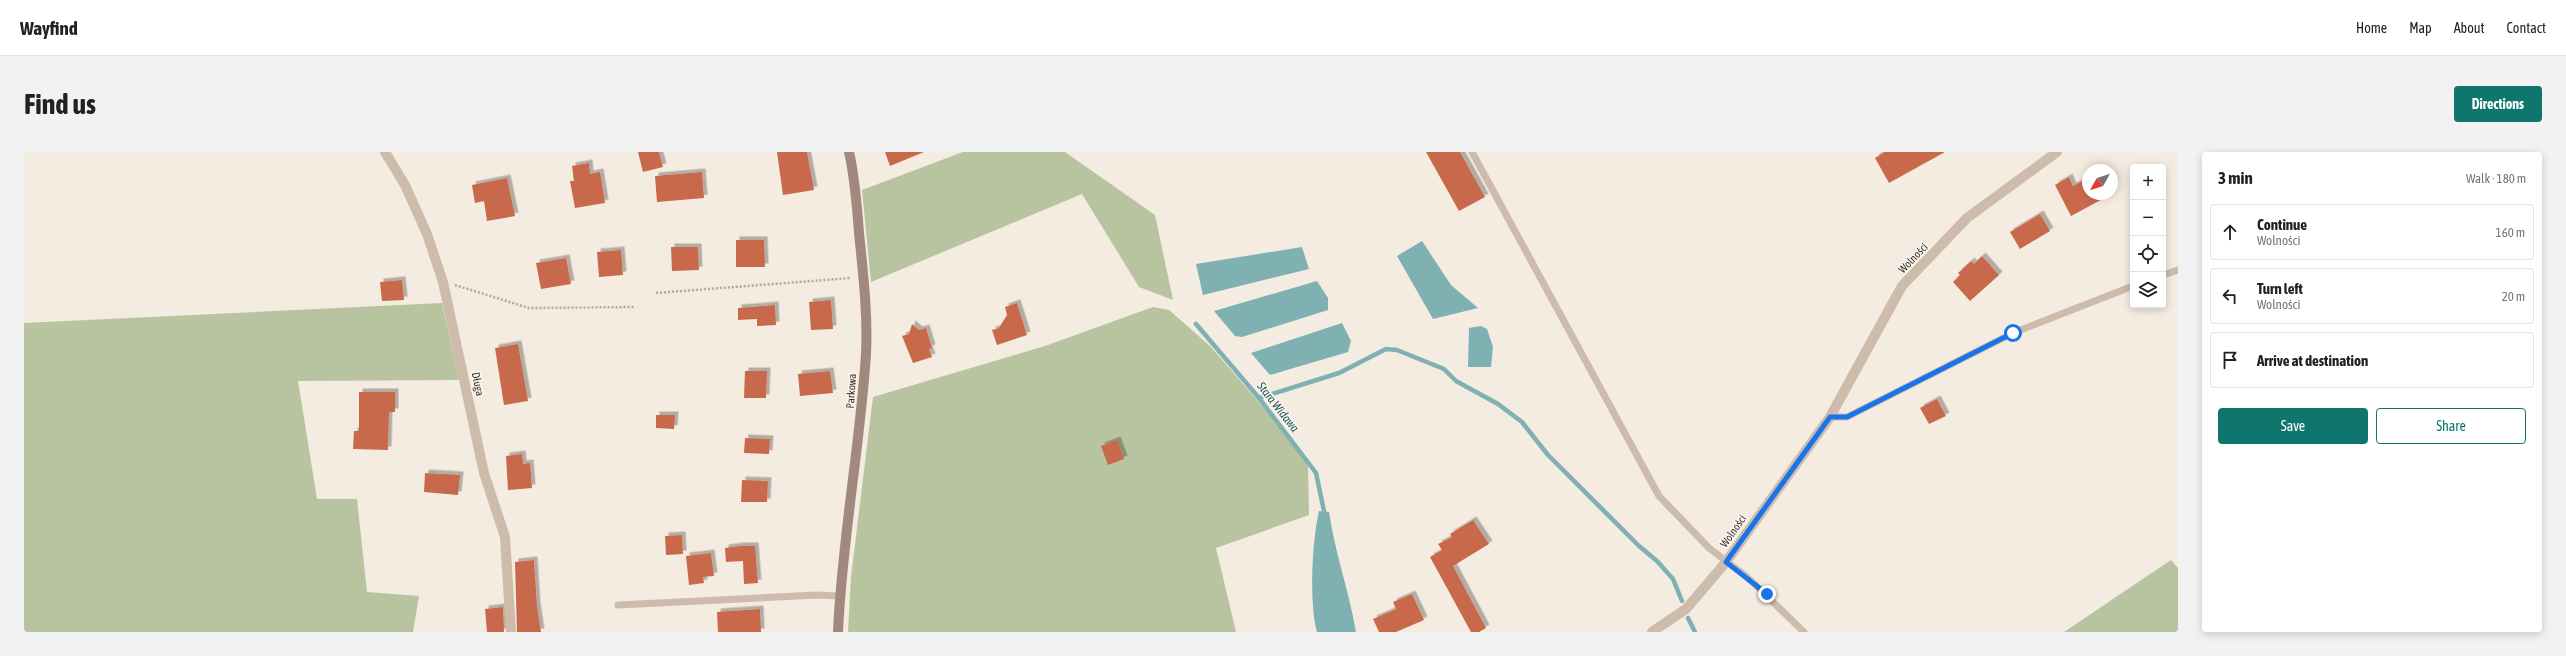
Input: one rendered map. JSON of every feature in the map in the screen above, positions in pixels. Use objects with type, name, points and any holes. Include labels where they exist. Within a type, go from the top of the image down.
[{"type":"street","name":"Długa","points":[[385,152],[405,185],[427,234],[444,282],[484,474],[504,537],[511,632]]},
{"type":"street","name":"Parkowa","points":[[838,632],[839,596],[862,406],[866,352],[864,277],[849,152]]},
{"type":"street","name":"Wolności","points":[[1652,632],[1686,609],[1726,562],[1830,417],[1902,286],[1967,218],[2057,152]]},
{"type":"lane","points":[[1472,152],[1659,496],[1709,548],[1726,562]]},
{"type":"lane","points":[[2166,274],[2178,270]]},
{"type":"lane","points":[[1830,417],[1847,417],[2013,333],[2130,287]]},
{"type":"lane","name":"Wolności","points":[[1726,562],[1767,594],[1804,632]]},
{"type":"lane","points":[[618,604],[817,595],[839,596]]},
{"type":"path","points":[[656,293],[864,277]]},
{"type":"path","points":[[444,282],[529,308],[635,307]]},
{"type":"green space","points":[[963,152],[1065,152],[1155,215],[1173,300],[1139,287],[1082,194],[871,282],[862,190]]},
{"type":"green space","points":[[442,303],[459,380],[298,381],[317,499],[357,499],[367,592],[419,596],[413,632],[24,632],[24,323]]},
{"type":"green space","points":[[1153,307],[1169,310],[1210,346],[1272,417],[1308,463],[1309,515],[1216,548],[1236,632],[848,632],[851,577],[873,397],[1045,346]]},
{"type":"green space","points":[[2171,560],[2178,568],[2178,632],[2064,632]]},
{"type":"water","points":[[1422,241],[1451,285],[1478,308],[1433,319],[1397,256]]},
{"type":"water","points":[[1302,247],[1309,269],[1203,295],[1196,264]]},
{"type":"water","points":[[1317,281],[1328,298],[1328,310],[1242,337],[1235,336],[1214,311]]},
{"type":"water","points":[[1342,323],[1351,341],[1348,352],[1270,375],[1251,353]]},
{"type":"water","points":[[1481,326],[1487,329],[1493,347],[1491,367],[1468,367],[1469,328]]},
{"type":"water","points":[[1319,511],[1329,512],[1356,632],[1317,632],[1313,605],[1312,572]]},
{"type":"building","points":[[638,152],[659,152],[663,167],[643,172]]},
{"type":"building","points":[[777,152],[807,152],[814,190],[783,195]]},
{"type":"building","points":[[885,152],[924,152],[890,166]]},
{"type":"building","points":[[1426,152],[1460,152],[1485,197],[1459,211]]},
{"type":"building","points":[[1885,152],[1945,152],[1889,183],[1875,158]]},
{"type":"building","points":[[589,163],[590,174],[600,172],[605,203],[575,208],[570,181],[574,181],[572,166]]},
{"type":"building","points":[[702,172],[704,198],[657,202],[655,176]]},
{"type":"building","points":[[2069,177],[2073,186],[2082,181],[2082,200],[2101,200],[2071,216],[2055,185]]},
{"type":"building","points":[[507,178],[515,216],[487,221],[484,201],[475,203],[472,185]]},
{"type":"building","points":[[2040,214],[2050,231],[2020,249],[2010,232]]},
{"type":"building","points":[[736,240],[764,240],[765,267],[736,267]]},
{"type":"building","points":[[671,247],[698,247],[699,270],[672,271]]},
{"type":"building","points":[[621,250],[623,275],[599,277],[597,252]]},
{"type":"building","points":[[1982,256],[1999,275],[1970,301],[1953,282],[1960,275],[1958,273],[1971,261],[1974,264]]},
{"type":"building","points":[[566,258],[571,284],[541,289],[536,263]]},
{"type":"building","points":[[402,280],[404,300],[382,301],[380,282]]},
{"type":"building","points":[[831,300],[833,329],[811,330],[809,302]]},
{"type":"building","points":[[1017,303],[1027,335],[997,345],[992,330],[999,328],[1007,315],[1005,307]]},
{"type":"building","points":[[775,305],[776,325],[757,326],[757,319],[738,320],[738,308]]},
{"type":"building","points":[[912,324],[919,330],[926,328],[932,348],[929,349],[932,357],[913,363],[902,336],[909,334]]},
{"type":"building","points":[[518,344],[528,401],[504,405],[495,348]]},
{"type":"building","points":[[745,371],[767,371],[766,398],[744,398]]},
{"type":"building","points":[[830,371],[833,393],[800,396],[798,374]]},
{"type":"building","points":[[359,392],[395,392],[395,412],[389,412],[388,450],[353,449],[354,431],[359,431]]},
{"type":"building","points":[[1937,399],[1946,416],[1929,424],[1920,408]]},
{"type":"building","points":[[656,415],[675,415],[674,429],[656,428]]},
{"type":"building","points":[[745,438],[770,439],[769,454],[744,453]]},
{"type":"building","points":[[1117,440],[1124,459],[1108,465],[1101,446]]},
{"type":"building","points":[[522,454],[523,464],[530,463],[532,488],[508,490],[506,456]]},
{"type":"building","points":[[425,473],[460,475],[458,495],[424,492]]},
{"type":"building","points":[[742,480],[768,481],[767,502],[741,502]]},
{"type":"building","points":[[1473,520],[1489,544],[1453,566],[1486,628],[1479,632],[1471,632],[1430,557],[1442,550],[1438,544],[1452,537],[1450,534]]},
{"type":"building","points":[[682,535],[683,554],[666,555],[665,536]]},
{"type":"building","points":[[755,546],[758,583],[744,584],[743,561],[726,562],[725,548]]},
{"type":"building","points":[[711,553],[714,576],[703,577],[704,583],[689,585],[686,556]]},
{"type":"building","points":[[534,560],[537,606],[541,632],[517,632],[515,562]]},
{"type":"building","points":[[1412,594],[1424,620],[1396,632],[1379,632],[1373,619],[1396,609],[1393,602]]},
{"type":"building","points":[[503,607],[504,632],[487,632],[485,609]]},
{"type":"building","points":[[760,609],[761,632],[718,632],[717,612]]},
{"type":"waterway","name":"Stara Widawa","points":[[1196,324],[1259,398],[1316,473],[1324,511]]},
{"type":"waterway","points":[[1259,398],[1339,373],[1386,349],[1397,350],[1444,369],[1456,381],[1498,404],[1522,422],[1548,455],[1639,546],[1657,561],[1673,579],[1682,601]]},
{"type":"waterway","points":[[1688,618],[1695,632]]},
{"type":"route","points":[[1767,594],[1726,562],[1830,417],[1847,417],[2013,333]]}]
